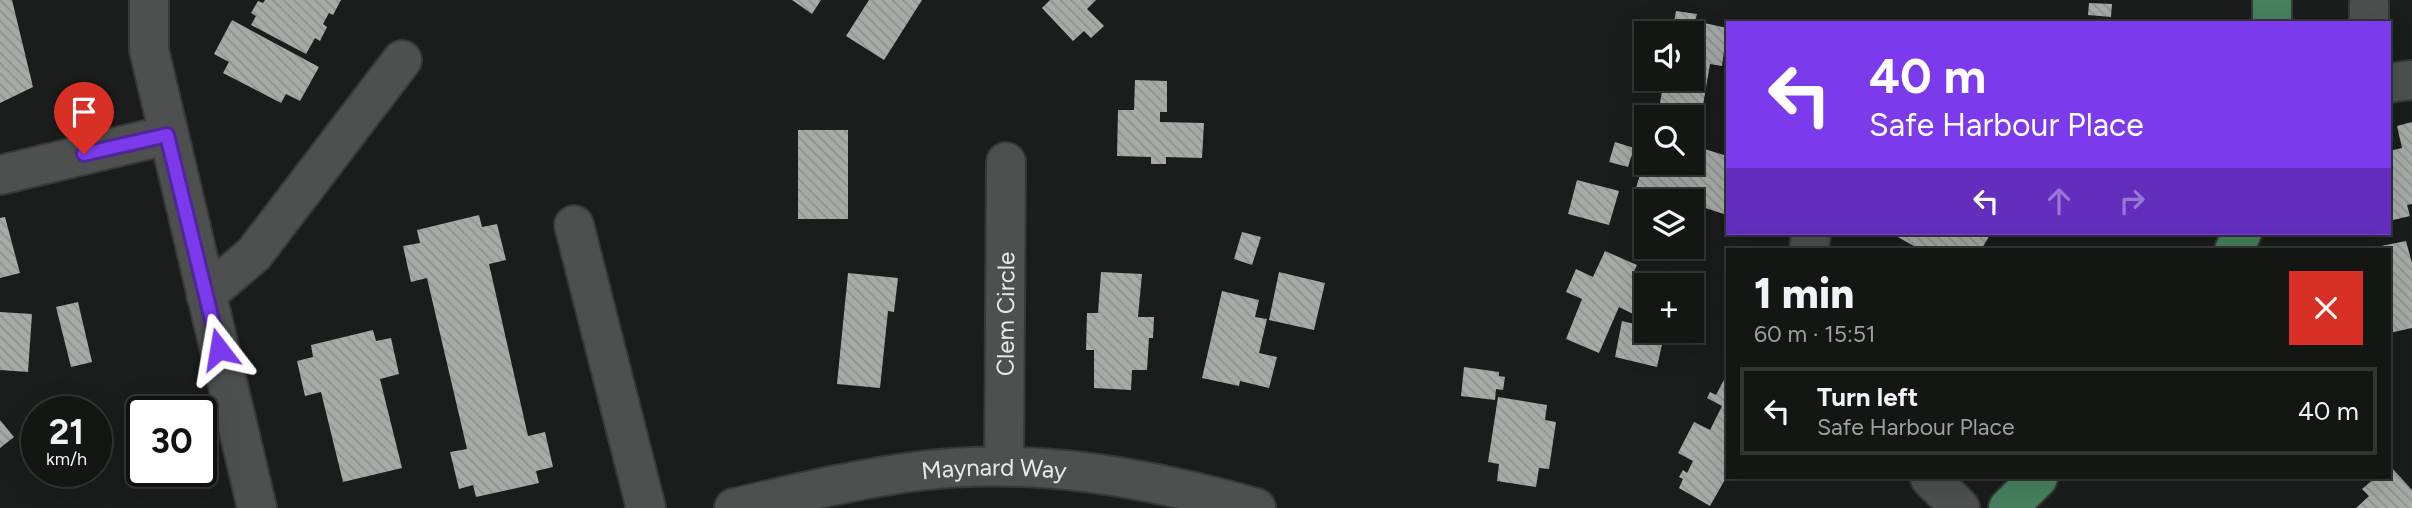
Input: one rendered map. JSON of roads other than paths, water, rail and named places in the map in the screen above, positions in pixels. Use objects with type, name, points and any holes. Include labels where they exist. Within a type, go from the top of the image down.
[{"type":"main road","points":[[2272,0],[2272,21]]},
{"type":"main road","points":[[2008,508],[2037,479]]},
{"type":"street","points":[[149,0],[149,50],[167,135],[257,508]]},
{"type":"street","points":[[206,295],[254,254],[401,60]]},
{"type":"street","points":[[2391,83],[2412,80]]},
{"type":"street","points":[[0,175],[167,135]]},
{"type":"street","name":"Clem Circle","points":[[1004,466],[1006,162]]},
{"type":"street","points":[[574,225],[646,508]]},
{"type":"street","name":"Maynard Way","points":[[734,508],[881,476],[1004,466],[1055,468],[1135,480],[1199,492],[1256,508]]},
{"type":"street","points":[[1931,479],[1960,508]]}]
